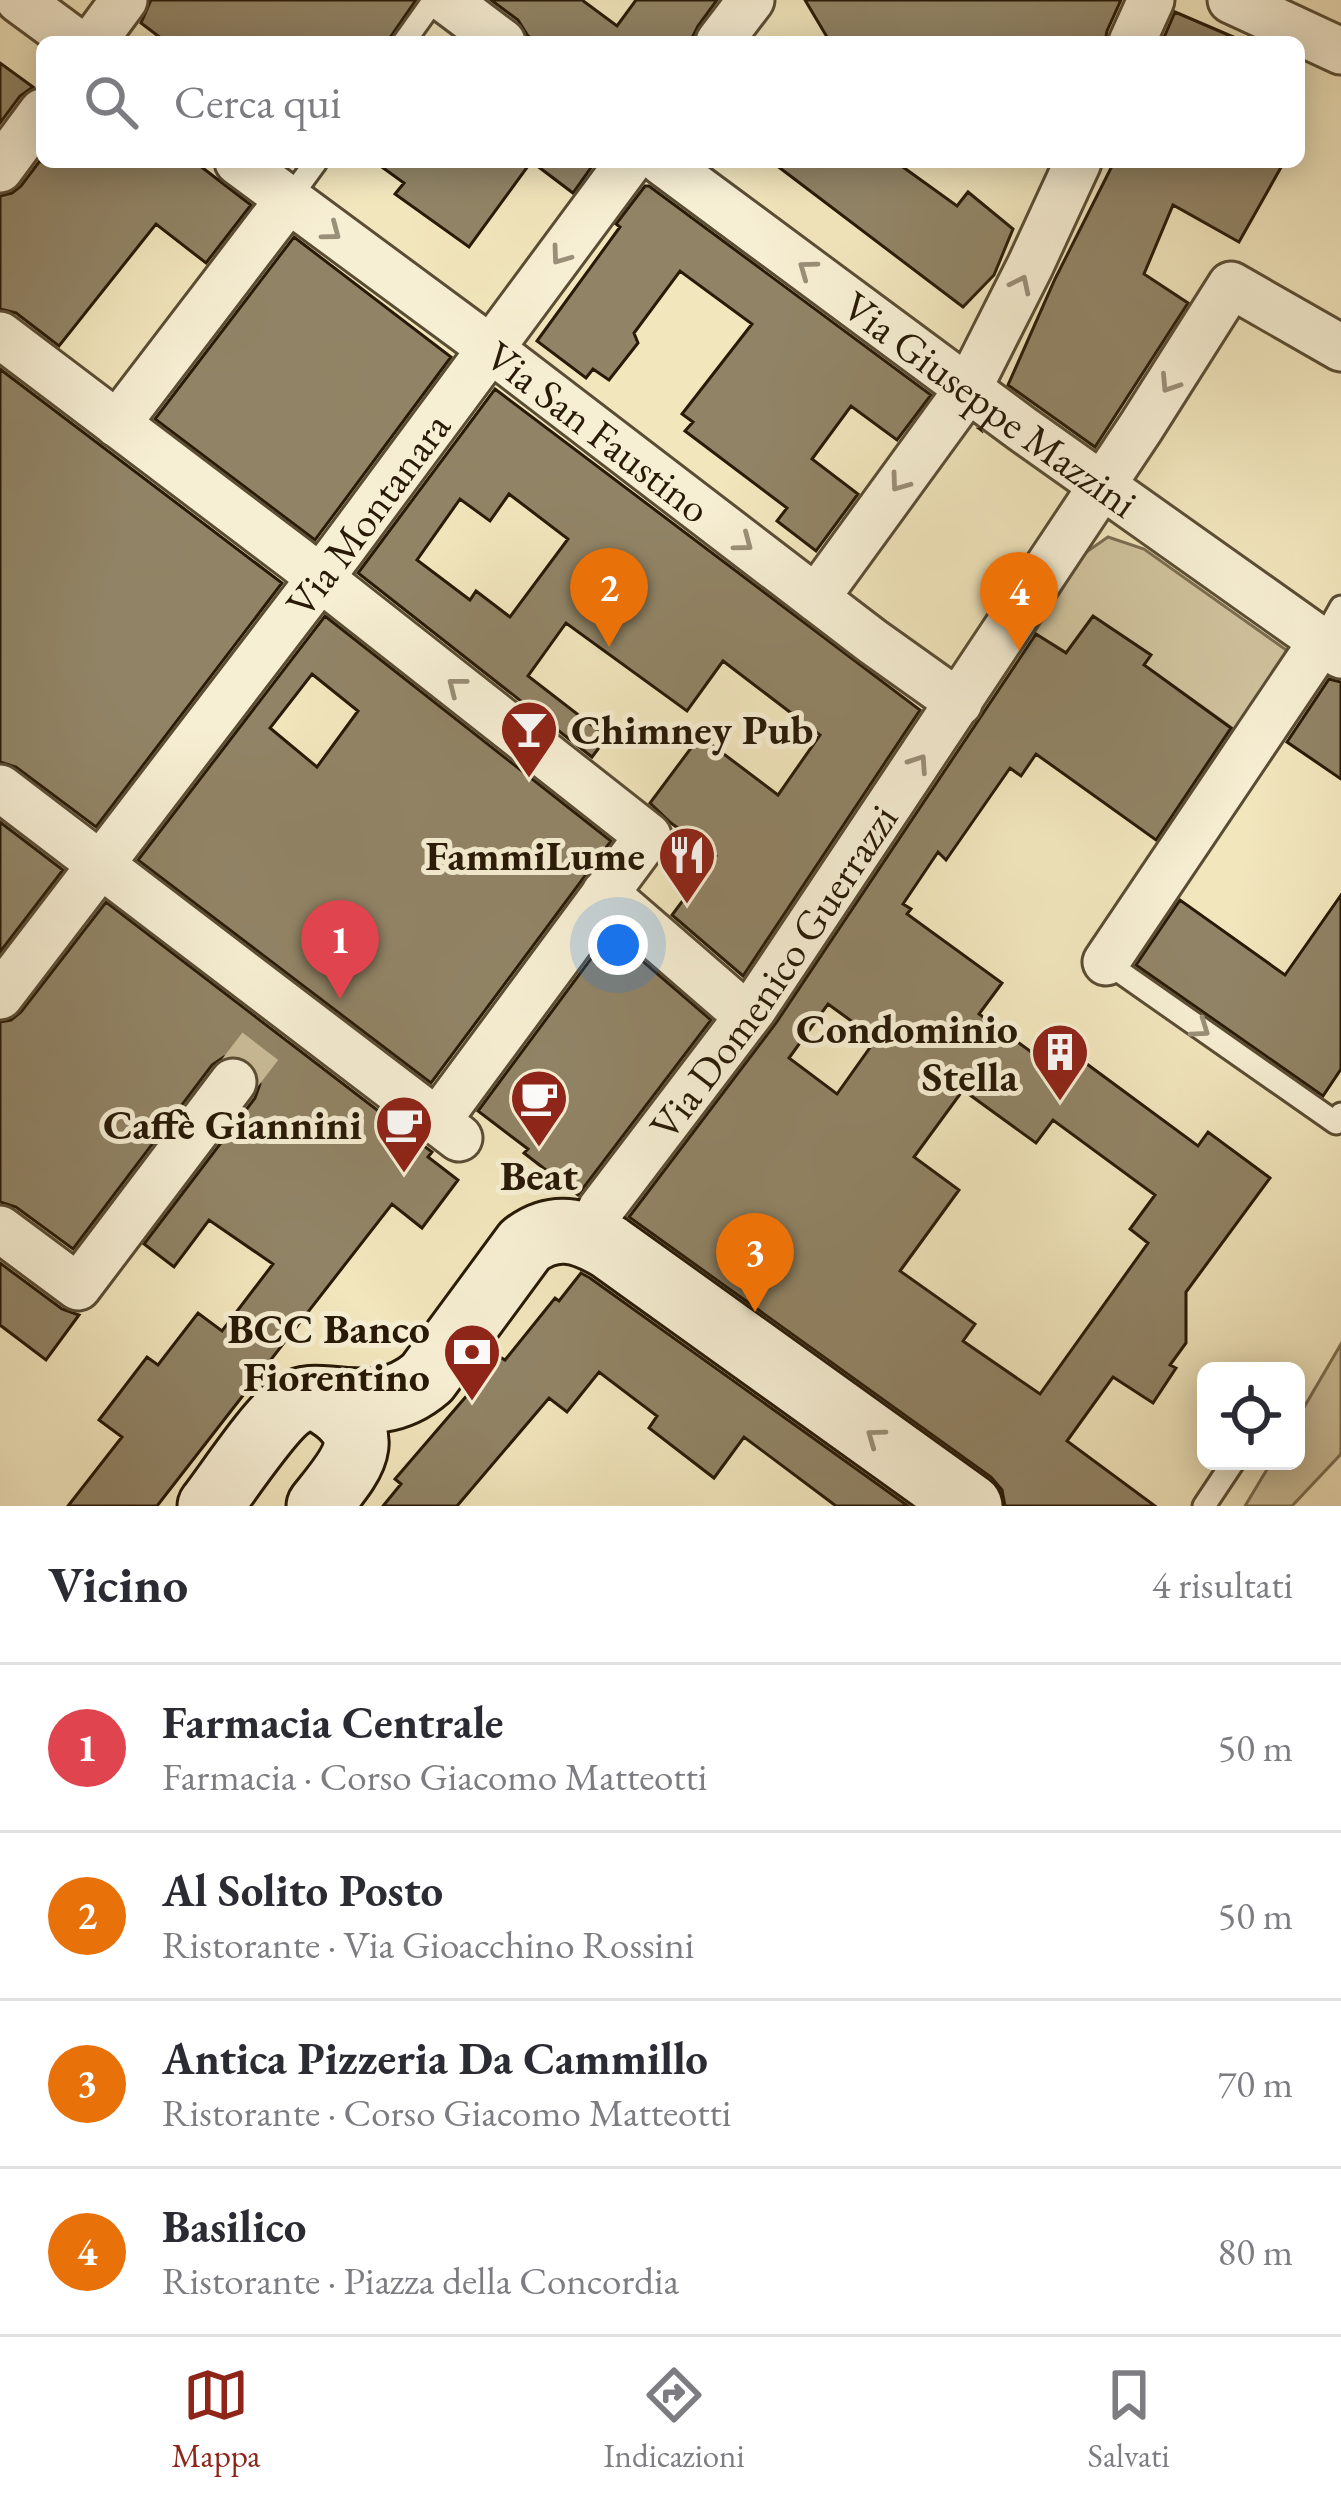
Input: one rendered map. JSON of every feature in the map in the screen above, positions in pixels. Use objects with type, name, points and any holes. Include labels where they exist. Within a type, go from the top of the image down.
[{"type":"street","points":[[20,0],[68,36]]},
{"type":"street","points":[[97,36],[124,0]]},
{"type":"street","points":[[446,0],[494,36]]},
{"type":"street","points":[[724,36],[751,0]]},
{"type":"street","points":[[1135,36],[1151,0]]},
{"type":"street","points":[[1231,0],[1341,51]]},
{"type":"street","points":[[0,170],[36,120]]},
{"type":"street","name":"Via San Faustino","points":[[246,168],[959,703]]},
{"type":"street","name":"Via Montanara","points":[[0,996],[492,350],[625,168]]},
{"type":"street","name":"Via Giuseppe Mazzini","points":[[670,168],[1102,486],[1335,634]]},
{"type":"street","points":[[816,598],[968,388],[1075,168]]},
{"type":"street","points":[[117,424],[289,199]]},
{"type":"street","name":"Via Domenico Guerrazzi","points":[[594,1238],[602,1209],[747,1016],[959,703],[1231,285],[1341,348]]},
{"type":"street","points":[[0,334],[648,836],[605,893],[449,1131],[281,1018],[0,788]]},
{"type":"street","points":[[1106,962],[1335,634]]},
{"type":"street","points":[[605,893],[747,1016]]},
{"type":"street","points":[[0,1229],[78,1287],[233,1082]]},
{"type":"street","points":[[210,1506],[282,1412],[302,1400],[380,1400],[414,1389],[522,1249],[542,1234],[557,1231],[594,1238],[970,1506]]},
{"type":"street","points":[[319,1399],[347,1419],[356,1448],[353,1460],[319,1506]]},
{"type":"lane","points":[[408,36],[434,0]]},
{"type":"lane","points":[[289,199],[312,168]]},
{"type":"lane","points":[[1106,962],[1336,1123],[1341,1114]]},
{"type":"lane","points":[[1204,1506],[1228,1470]]},
{"type":"shaded area","points":[[1108,537],[1144,549],[1289,652],[1236,731],[1144,665],[1150,655],[1093,617],[1067,653],[1034,633],[1085,553]]},
{"type":"shaded area","points":[[1341,1344],[1341,1454],[1292,1506],[1245,1506],[1267,1470],[1305,1470],[1305,1406]]},
{"type":"building","points":[[151,0],[416,0],[391,36],[158,36],[141,23]]},
{"type":"building","points":[[491,0],[582,0],[617,26],[636,0],[717,0],[693,36],[528,36],[518,20]]},
{"type":"building","points":[[805,0],[1121,0],[1106,36],[826,36]]},
{"type":"building","points":[[1175,12],[1231,36],[1165,36]]},
{"type":"building","points":[[0,63],[33,87],[0,123]]},
{"type":"building","points":[[36,166],[203,168],[251,205],[206,263],[156,224],[59,346],[16,313],[0,309],[0,196],[21,186]]},
{"type":"building","points":[[383,168],[527,168],[469,247],[395,194],[404,183]]},
{"type":"building","points":[[540,168],[591,168],[573,193]]},
{"type":"building","points":[[780,168],[904,168],[957,206],[968,192],[1013,229],[994,275],[963,307]]},
{"type":"building","points":[[1111,168],[1281,168],[1239,242],[1173,205],[1144,274],[1188,303],[1095,447],[1008,385]]},
{"type":"building","points":[[645,186],[931,395],[897,440],[851,406],[812,459],[858,494],[816,551],[777,521],[787,508],[685,431],[693,422],[682,414],[752,324],[680,271],[634,333],[638,343],[609,380],[593,369],[586,378],[537,341]]},
{"type":"building","points":[[294,237],[451,357],[315,540],[155,419]]},
{"type":"building","points":[[0,369],[282,583],[96,827],[16,767],[0,762]]},
{"type":"building","points":[[495,389],[920,710],[743,976],[672,915],[716,856],[650,803],[700,736],[778,795],[820,735],[723,661],[687,711],[566,623],[528,676],[607,737],[592,757],[358,573]],"holes":[[[509,494],[568,539],[510,617],[476,591],[470,600],[417,560],[460,499],[490,521]]]},
{"type":"building","points":[[325,616],[611,841],[431,1083],[138,860]],"holes":[[[312,674],[358,711],[317,767],[270,728]]]},
{"type":"building","points":[[1093,616],[1151,655],[1144,665],[1231,728],[1156,840],[1036,754],[1021,776],[1010,768],[946,860],[938,852],[903,904],[911,909],[907,914],[1002,983],[979,1014],[1063,1075],[1076,1056],[1198,1146],[1208,1132],[1270,1178],[1186,1292],[1186,1343],[1153,1403],[1113,1377],[1067,1441],[1155,1506],[1005,1506],[1002,1490],[991,1477],[629,1217],[776,1023],[1036,634],[1066,653]],"holes":[[[828,1004],[876,1039],[837,1094],[789,1058]],[[963,1090],[1036,1143],[1053,1120],[1155,1195],[1130,1229],[1148,1243],[1040,1394],[963,1341],[975,1324],[900,1271],[959,1190],[914,1157]]]},
{"type":"building","points":[[1329,679],[1341,682],[1341,779],[1287,742]]},
{"type":"building","points":[[0,822],[63,870],[0,952]]},
{"type":"building","points":[[1341,895],[1341,1069],[1323,1096],[1136,965],[1180,900],[1285,975]]},
{"type":"building","points":[[106,902],[432,1152],[428,1157],[458,1180],[422,1228],[392,1204],[157,1506],[68,1506],[122,1437],[99,1420],[147,1357],[158,1365],[198,1313],[222,1331],[273,1264],[209,1220],[174,1267],[144,1244],[255,1098],[260,1084],[257,1070],[237,1055],[212,1065],[73,1249],[16,1207],[0,1202],[0,1022],[21,1012]]},
{"type":"building","points":[[610,933],[711,1020],[578,1195],[478,1111]]},
{"type":"building","points":[[0,1263],[62,1309],[79,1315],[46,1360],[0,1325]]},
{"type":"building","points":[[581,1273],[908,1506],[836,1506],[744,1437],[714,1478],[649,1428],[657,1416],[599,1372],[567,1412],[549,1398],[457,1506],[383,1506],[401,1484],[395,1479],[500,1357],[505,1360]]},
{"type":"tunnel","points":[[233,1082],[275,1027]]},
{"type":"place","name":"Al Solito Posto","points":[[609,647]]},
{"type":"place","name":"Basilico","points":[[1019,651]]},
{"type":"place","name":"Chimney Pub","points":[[529,780]]},
{"type":"place","name":"FammiLume","points":[[687,906]]},
{"type":"place","name":"Farmacia Centrale","points":[[340,999]]},
{"type":"place","name":"Condominio Stella","points":[[1060,1103]]},
{"type":"place","name":"Beat","points":[[539,1149]]},
{"type":"place","name":"Caffè Giannini","points":[[404,1175]]},
{"type":"place","name":"Antica Pizzeria Da Cammillo","points":[[755,1312]]},
{"type":"place","name":"BCC Banco Fiorentino","points":[[472,1403]]}]
